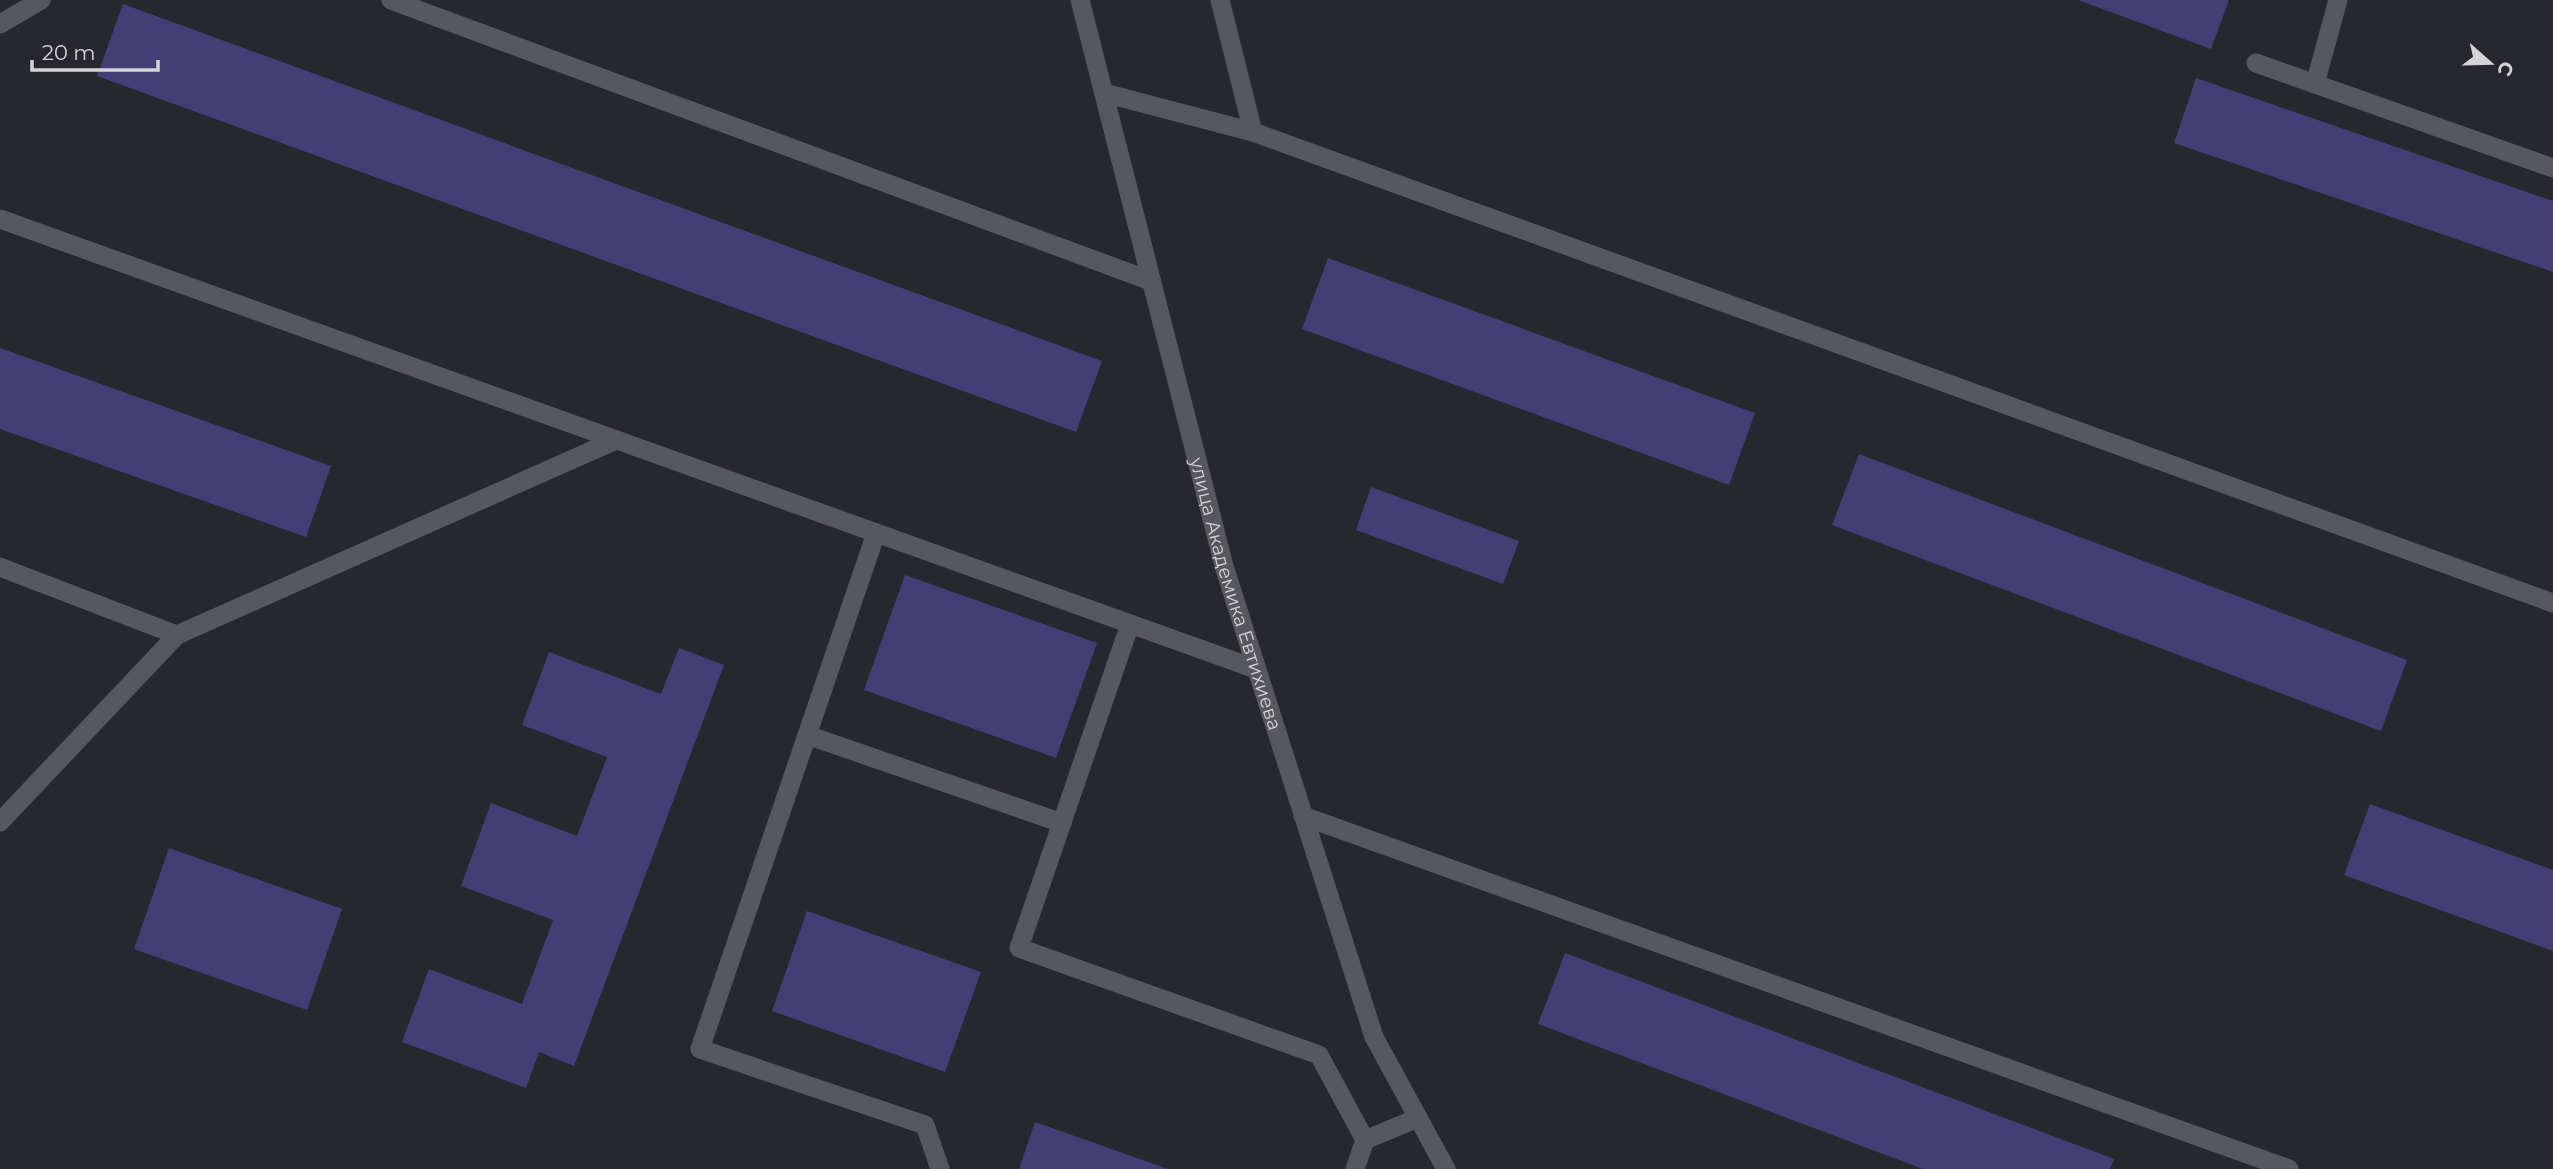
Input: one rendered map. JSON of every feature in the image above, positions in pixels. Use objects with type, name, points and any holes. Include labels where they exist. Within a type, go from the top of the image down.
[{"type":"street","points":[[0,24],[41,0]]},
{"type":"street","points":[[391,0],[1151,281]]},
{"type":"street","name":"улица Академика Евтихиева","points":[[1080,0],[1224,566],[1256,669],[1374,1037],[1446,1169]]},
{"type":"street","points":[[1220,0],[1253,132]]},
{"type":"street","points":[[2315,84],[2338,0]]},
{"type":"street","points":[[2256,63],[2553,168]]},
{"type":"street","points":[[1104,93],[1253,132],[2553,603]]},
{"type":"street","points":[[0,219],[1256,669]]},
{"type":"street","points":[[0,822],[177,635],[616,440]]},
{"type":"street","points":[[877,533],[700,1049],[925,1125],[940,1169]]},
{"type":"street","points":[[0,567],[177,635]]},
{"type":"street","points":[[1130,624],[1019,948],[1319,1055],[1365,1140],[1355,1169]]},
{"type":"street","points":[[807,735],[1062,823]]},
{"type":"street","points":[[1303,816],[2290,1169]]},
{"type":"street","points":[[1365,1140],[1418,1118]]},
{"type":"building","points":[[2078,0],[2229,0],[2211,49]]},
{"type":"building","points":[[123,4],[1102,361],[1076,432],[97,76]]},
{"type":"building","points":[[2196,78],[2553,201],[2553,272],[2174,143]]},
{"type":"building","points":[[1328,258],[1755,413],[1729,485],[1302,329]]},
{"type":"building","points":[[0,348],[331,466],[306,537],[0,429]]},
{"type":"building","points":[[1859,454],[2407,660],[2381,731],[1832,525]]},
{"type":"building","points":[[1371,487],[1519,541],[1503,584],[1356,530]]},
{"type":"building","points":[[905,575],[1097,643],[1056,758],[864,690]]},
{"type":"building","points":[[679,648],[724,665],[574,1066],[539,1052],[526,1088],[402,1042],[429,969],[522,1004],[553,920],[461,886],[491,803],[577,836],[607,757],[522,725],[549,652],[661,694]]},
{"type":"building","points":[[2370,804],[2553,870],[2553,951],[2344,875]]},
{"type":"building","points":[[169,848],[342,909],[307,1010],[134,949]]},
{"type":"building","points":[[807,911],[981,972],[945,1072],[772,1011]]},
{"type":"building","points":[[1565,953],[2114,1159],[2110,1169],[1923,1169],[1538,1024]]},
{"type":"building","points":[[1035,1122],[1168,1169],[1019,1169]]}]
